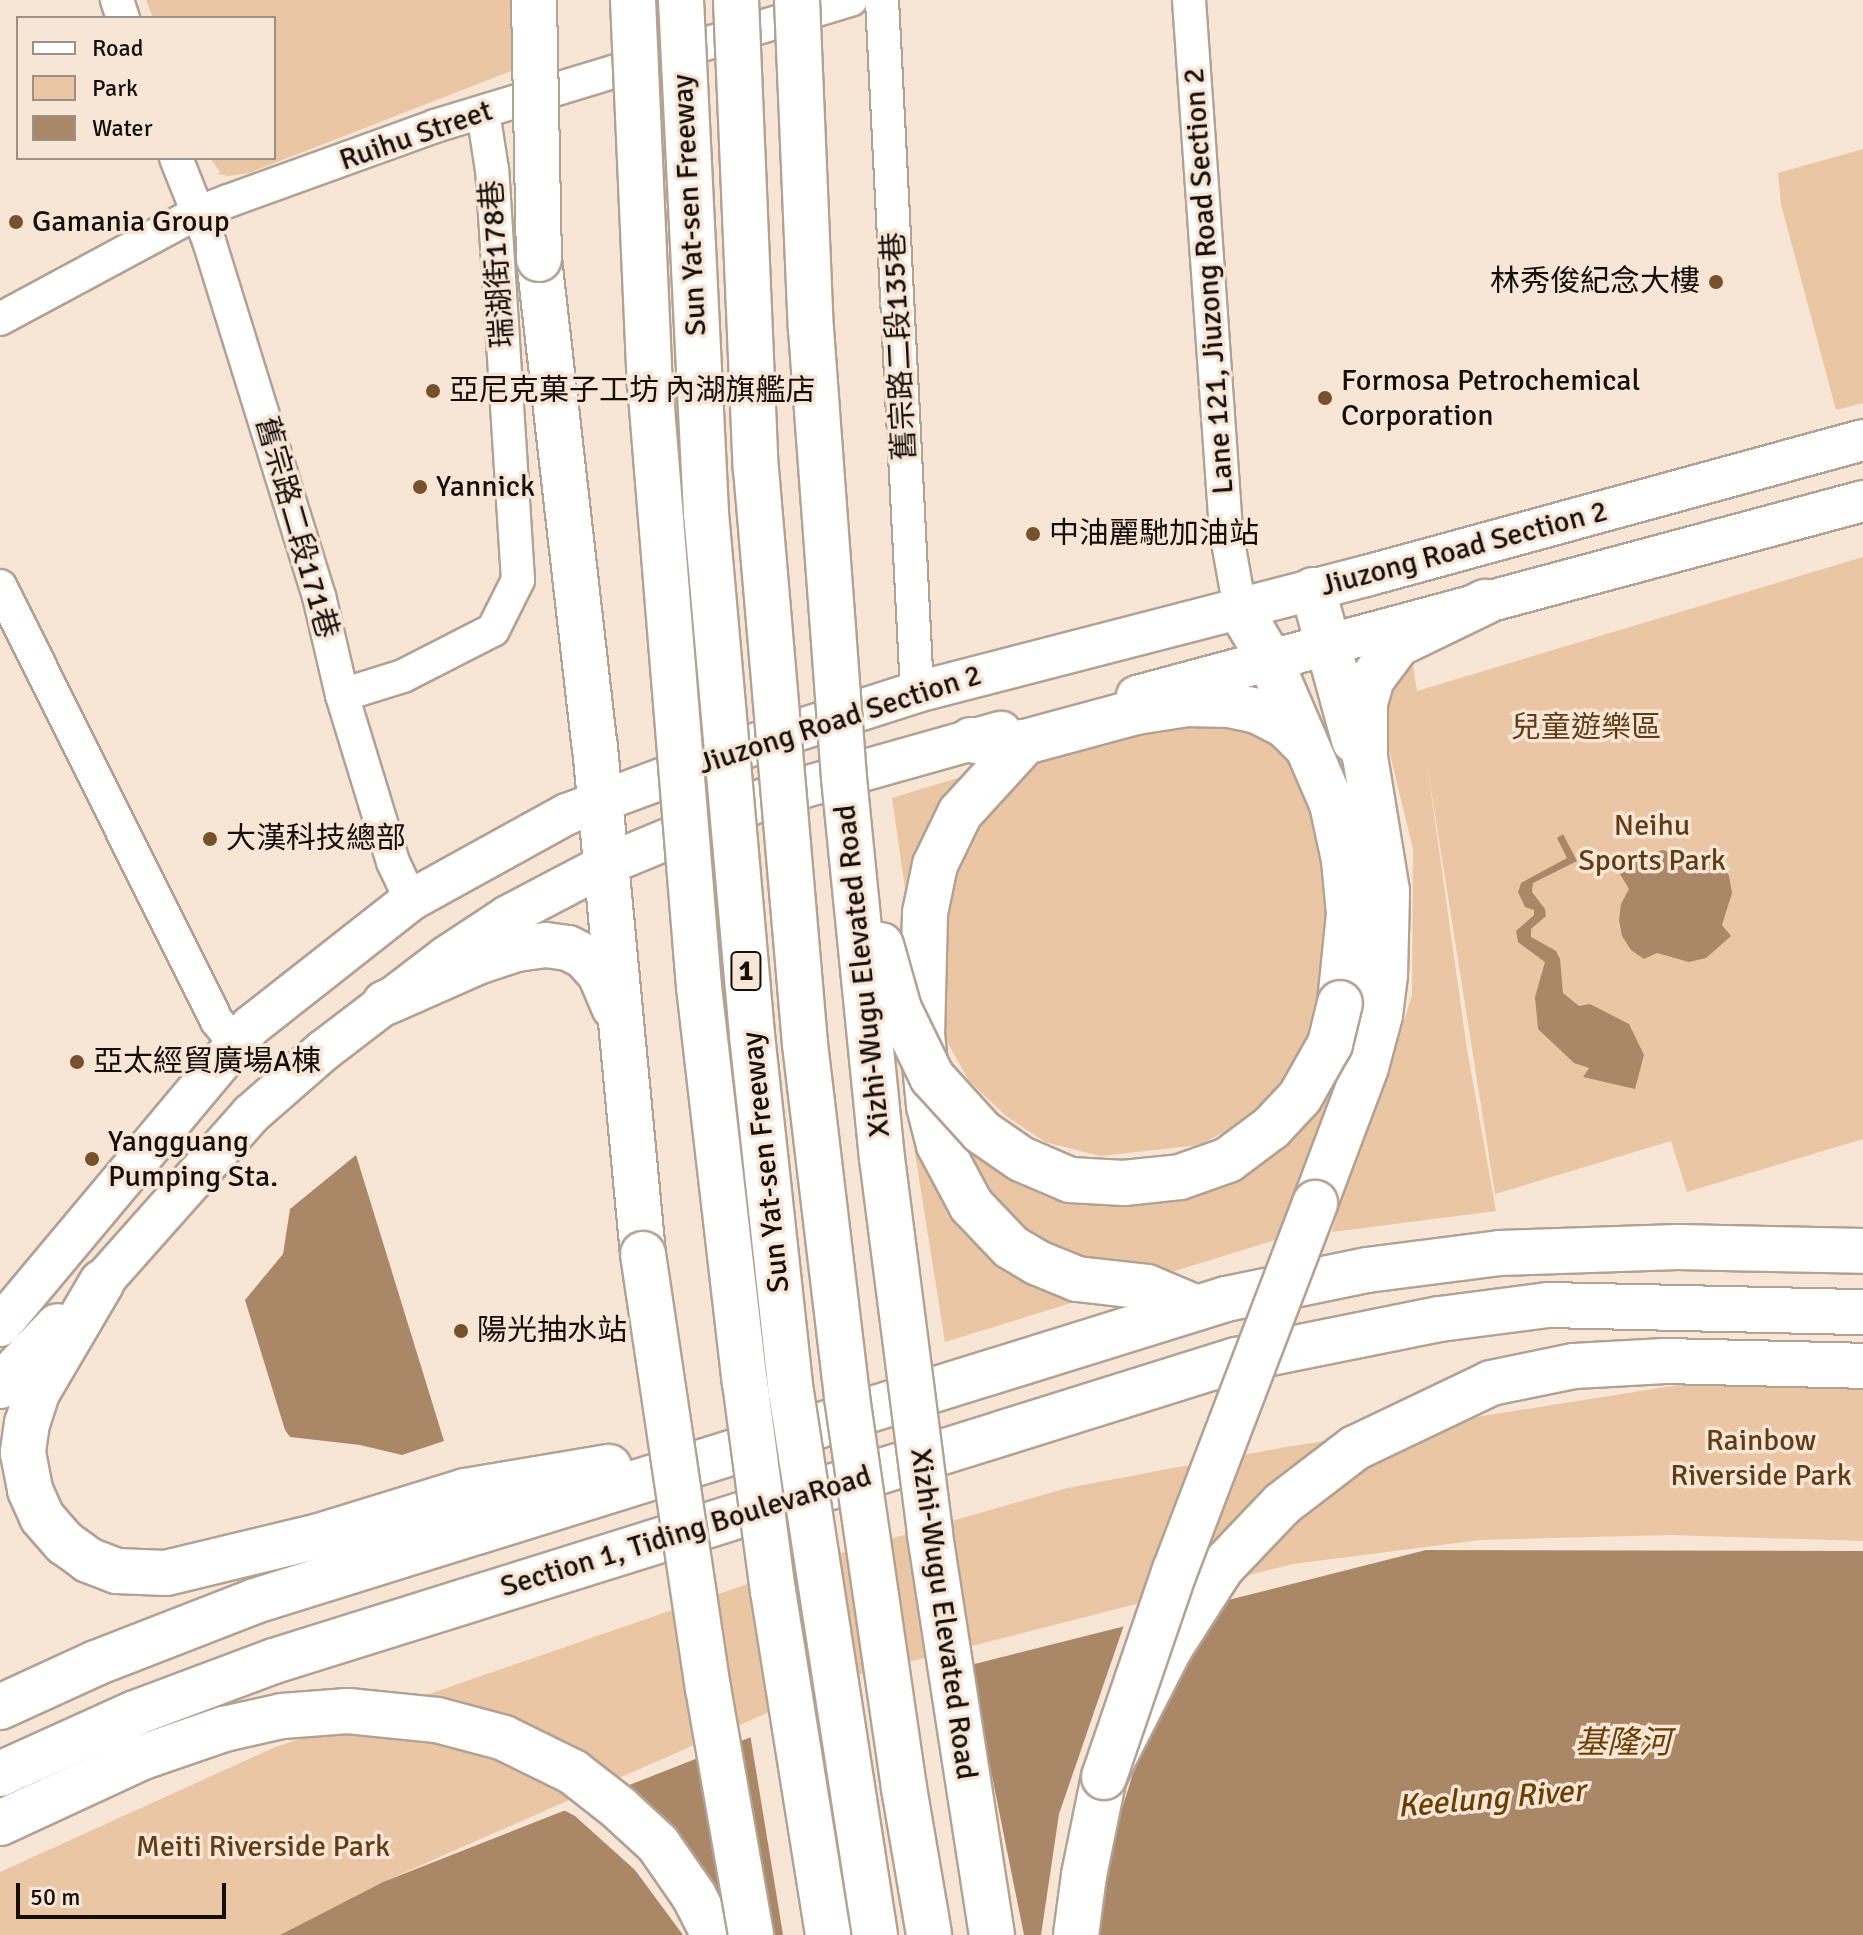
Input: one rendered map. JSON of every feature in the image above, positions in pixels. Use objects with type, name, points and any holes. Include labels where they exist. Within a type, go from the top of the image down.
[{"type":"highway","points":[[534,0],[539,259],[599,801],[643,1254],[690,1579],[751,1935]]},
{"type":"highway","name":"1","points":[[633,0],[650,383],[699,987],[759,1486],[828,1935]]},
{"type":"highway","name":"Sun Yat-sen Freeway","points":[[681,0],[706,513],[752,1035],[791,1392],[875,1935]]},
{"type":"highway","name":"Sun Yat-sen Freeway","points":[[736,0],[756,469],[805,1044],[847,1397],[904,1788],[929,1935]]},
{"type":"highway","name":"Xizhi-Wugu Elevated Road","points":[[797,0],[811,329],[844,778],[882,1158],[930,1535],[992,1935]]},
{"type":"highway","points":[[1313,590],[1371,796]]},
{"type":"highway","points":[[1076,1935],[1084,1875],[1104,1777],[1175,1570],[1366,1067],[1380,1015],[1387,891],[1371,796],[1364,724],[1372,679],[1398,644],[1485,602]]},
{"type":"highway","points":[[844,778],[873,915],[899,1009],[932,1077],[982,1132],[1021,1159],[1070,1180],[1124,1183],[1180,1177],[1228,1160],[1271,1128],[1300,1097],[1330,1044],[1340,1003],[1349,914],[1344,860],[1332,804],[1270,660],[1240,609]]},
{"type":"highway","points":[[971,740],[1000,745],[1025,742],[1136,712],[1187,704],[1229,705],[1257,711],[1286,726],[1306,746]]},
{"type":"highway","points":[[1025,742],[980,787],[960,813],[935,865],[928,901],[922,969],[922,1034],[929,1106],[939,1145],[971,1205],[1011,1247],[1077,1279],[1147,1287],[1197,1308]]},
{"type":"highway","points":[[385,1003],[480,961],[517,949],[546,945],[568,948],[584,956],[600,974],[611,996],[623,1036]]},
{"type":"highway","name":"Section 1, Tiding BoulevaRoad","points":[[0,1707],[96,1663],[255,1601],[1197,1308],[1367,1270],[1500,1253],[1678,1247],[1863,1251]]},
{"type":"highway","points":[[0,1386],[102,1282]]},
{"type":"highway","points":[[102,1282],[37,1393],[27,1423],[23,1453],[30,1490],[42,1517],[65,1543],[88,1560],[117,1571],[166,1573],[319,1536],[465,1491],[777,1439]]},
{"type":"highway","name":"Section 1, Tiding BoulevaRoad","points":[[0,1774],[135,1713],[274,1661],[1236,1360],[1440,1319],[1548,1305],[1863,1312]]},
{"type":"highway","points":[[1104,1777],[1170,1648],[1222,1567],[1282,1504],[1355,1448],[1491,1383],[1574,1366],[1665,1361],[1863,1366]]},
{"type":"highway","points":[[0,1823],[143,1757],[224,1729],[282,1716],[348,1711],[437,1720],[504,1738],[573,1772],[608,1799],[658,1844],[694,1896],[714,1935]]},
{"type":"main road","name":"Jiuzong Road Section 2","points":[[0,1326],[251,1026],[411,900],[567,814],[758,743],[917,692],[1313,590],[1863,440]]},
{"type":"main road","name":"Jiuzong Road Section 2","points":[[102,1282],[251,1114],[385,1003],[508,916],[605,865],[769,797],[1863,501]]},
{"type":"street","name":"Ruihu Street","points":[[0,319],[197,213],[483,112],[851,0]]},
{"type":"street","name":"舊宗路二段135巷","points":[[882,0],[917,692]]},
{"type":"street","name":"Lane 121, Jiuzong Road Section 2","points":[[1189,0],[1226,531],[1240,609]]},
{"type":"street","name":"瑞湖街178巷","points":[[342,695],[403,676],[493,630],[518,580],[492,170],[483,112]]},
{"type":"street","name":"舊宗路二段171巷","points":[[177,160],[209,241],[319,596],[342,695],[393,862],[411,900]]},
{"type":"street","points":[[0,586],[217,1021],[235,1043]]},
{"type":"green space","points":[[146,0],[522,0],[524,66],[249,173],[229,176],[218,174],[220,172],[211,160],[276,160],[276,16],[152,16]]},
{"type":"green space","points":[[1863,149],[1863,403],[1836,410],[1781,204],[1778,173]]},
{"type":"green space","name":"Neihu Sports Park","points":[[1863,557],[1863,1139],[1687,1192],[1671,1141],[1495,1194],[1427,764],[1467,1049],[1496,1211],[1332,1232],[1340,1200],[1382,1094],[1412,995],[1413,849],[1379,709],[1413,665],[1417,691]]},
{"type":"green space","points":[[1226,704],[1309,746],[1342,900],[1320,1042],[1260,1112],[1200,1145],[1100,1156],[1045,1142],[1006,1116],[969,1081],[945,1038],[917,972],[892,798],[1167,714]]},
{"type":"green space","points":[[896,1034],[1063,1178],[1184,1180],[1327,1076],[1358,1065],[1288,1236],[945,1342]]},
{"type":"green space","points":[[1729,1377],[1863,1380],[1863,1541],[1670,1535],[1480,1540],[1293,1564],[846,1678],[383,1882],[280,1935],[0,1935],[0,1872],[273,1748],[820,1559],[1067,1488],[1286,1447]]},
{"type":"water","points":[[1563,834],[1577,861],[1533,883],[1532,892],[1545,909],[1546,916],[1531,929],[1531,937],[1556,951],[1560,959],[1563,993],[1579,1006],[1590,1004],[1629,1024],[1644,1055],[1635,1089],[1583,1077],[1589,1068],[1574,1063],[1538,1029],[1535,997],[1545,962],[1518,942],[1516,931],[1534,915],[1534,910],[1525,907],[1518,892],[1521,883],[1567,858],[1557,838]]},
{"type":"water","points":[[1663,850],[1695,861],[1707,851],[1720,862],[1729,876],[1732,893],[1722,925],[1731,936],[1706,958],[1689,962],[1657,953],[1644,959],[1631,950],[1622,936],[1619,920],[1621,904],[1629,889],[1620,874],[1632,861]]},
{"type":"water","points":[[356,1155],[444,1441],[402,1455],[360,1445],[290,1437],[285,1430],[245,1300],[283,1254],[290,1209]]},
{"type":"water","name":"基隆河","points":[[1426,1550],[1863,1551],[1863,1935],[280,1935],[383,1882],[868,1691]]},
{"type":"pier","points":[[1222,1602],[1144,1739],[1094,1897],[1092,1935],[1041,1935],[1059,1814],[1125,1622]]},
{"type":"pier","points":[[969,1662],[1024,1935],[783,1935],[750,1734],[866,1688]]},
{"type":"pier","points":[[598,1793],[731,1935],[683,1935],[635,1870],[575,1816],[560,1808]]},
{"type":"place","name":"Gamania Group","points":[[16,222]]},
{"type":"place","name":"林秀俊紀念大樓","points":[[1716,282]]},
{"type":"place","name":"亞尼克菓子工坊 內湖旗艦店","points":[[433,391]]},
{"type":"place","name":"Formosa Petrochemical Corporation","points":[[1325,398]]},
{"type":"place","name":"Yannick","points":[[420,487]]},
{"type":"place","name":"中油麗馳加油站","points":[[1033,534]]},
{"type":"place","name":"大漢科技總部","points":[[210,839]]},
{"type":"place","name":"亞太經貿廣場A棟","points":[[77,1062]]},
{"type":"place","name":"Yangguang Pumping Sta.","points":[[92,1159]]},
{"type":"place","name":"陽光抽水站","points":[[461,1331]]},
{"type":"park label","name":"兒童遊樂區","points":[[1586,728]]},
{"type":"park label","name":"Rainbow Riverside Park","points":[[1761,1458]]},
{"type":"park label","name":"Meiti Riverside Park","points":[[263,1847]]},
{"type":"water label","name":"Keelung River","points":[[1491,1799]]}]
